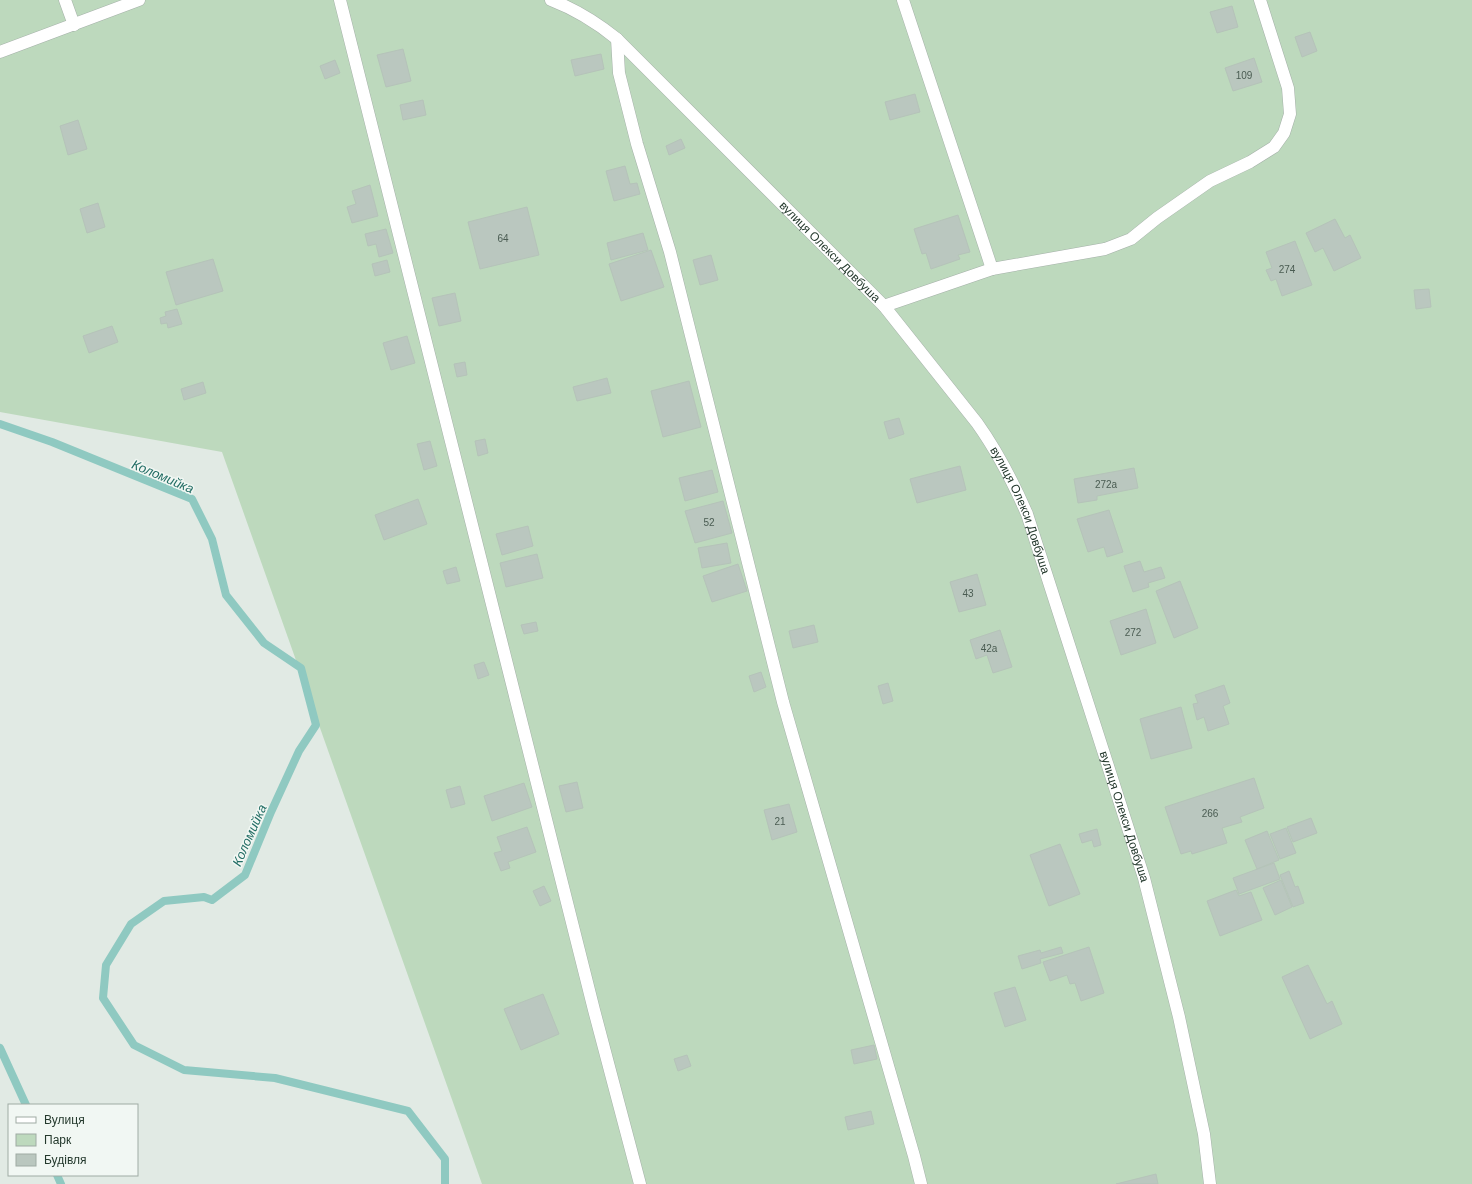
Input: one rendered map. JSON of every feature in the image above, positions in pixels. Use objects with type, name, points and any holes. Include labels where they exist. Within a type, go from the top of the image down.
[{"type":"street","points":[[65,0],[74,25]]},
{"type":"street","points":[[0,52],[139,0]]},
{"type":"street","points":[[340,0],[586,979],[640,1184]]},
{"type":"street","name":"вулиця Олекси Довбуша","points":[[551,0],[592,20],[618,39],[884,306],[987,436],[1018,492],[1027,514],[1144,878],[1179,1017],[1204,1134],[1210,1184]]},
{"type":"street","points":[[903,0],[992,270]]},
{"type":"street","points":[[884,306],[992,270],[1105,249],[1131,239],[1157,218],[1210,181],[1250,162],[1274,147],[1284,133],[1290,114],[1288,88],[1260,0]]},
{"type":"street","points":[[618,39],[619,73],[637,144],[672,259],[783,702],[921,1184]]},
{"type":"green space","points":[[0,0],[1472,0],[1472,1184],[482,1184],[222,452],[0,412]]},
{"type":"building","points":[[1232,6],[1238,27],[1217,33],[1210,12]]},
{"type":"building","points":[[1310,32],[1317,51],[1302,57],[1295,37]]},
{"type":"building","points":[[403,49],[411,81],[386,87],[377,55]]},
{"type":"building","points":[[601,54],[604,69],[575,76],[571,60]]},
{"type":"building","points":[[1254,58],[1262,82],[1233,91],[1225,68]]},
{"type":"building","points":[[335,60],[340,73],[325,79],[320,66]]},
{"type":"building","points":[[915,94],[920,112],[890,120],[885,102]]},
{"type":"building","points":[[423,100],[426,115],[403,120],[400,105]]},
{"type":"building","points":[[78,120],[87,149],[68,155],[60,126]]},
{"type":"building","points":[[681,139],[685,148],[669,155],[666,146]]},
{"type":"building","points":[[625,166],[630,184],[637,183],[640,194],[614,201],[606,171]]},
{"type":"building","points":[[370,185],[378,216],[352,223],[347,207],[356,204],[352,191]]},
{"type":"building","points":[[98,203],[105,227],[87,233],[80,209]]},
{"type":"building","points":[[527,207],[539,255],[480,269],[468,222]]},
{"type":"building","points":[[958,215],[970,252],[958,255],[960,259],[931,269],[926,253],[922,254],[914,229]]},
{"type":"building","points":[[1335,219],[1345,238],[1350,235],[1361,258],[1334,271],[1323,248],[1315,252],[1306,233]]},
{"type":"building","points":[[386,229],[393,253],[379,257],[376,244],[368,246],[365,234]]},
{"type":"building","points":[[643,233],[648,250],[611,260],[607,243]]},
{"type":"building","points":[[1295,241],[1312,285],[1282,296],[1276,279],[1271,281],[1266,270],[1272,268],[1266,252]]},
{"type":"building","points":[[651,250],[664,287],[621,301],[609,264]]},
{"type":"building","points":[[711,255],[718,280],[700,285],[693,260]]},
{"type":"building","points":[[213,259],[223,291],[176,305],[166,272]]},
{"type":"building","points":[[387,260],[390,272],[375,276],[372,264]]},
{"type":"building","points":[[1429,289],[1431,307],[1416,309],[1414,290]]},
{"type":"building","points":[[455,293],[461,321],[439,326],[432,298]]},
{"type":"building","points":[[177,309],[182,324],[168,328],[167,323],[161,324],[160,318],[166,316],[165,312]]},
{"type":"building","points":[[112,326],[118,342],[89,353],[83,336]]},
{"type":"building","points":[[407,336],[415,363],[391,370],[383,343]]},
{"type":"building","points":[[465,362],[467,375],[457,377],[454,364]]},
{"type":"building","points":[[607,378],[611,393],[577,401],[573,387]]},
{"type":"building","points":[[689,381],[701,427],[663,437],[651,391]]},
{"type":"building","points":[[203,382],[206,393],[184,400],[181,389]]},
{"type":"building","points":[[899,418],[904,434],[889,439],[884,422]]},
{"type":"building","points":[[485,439],[488,453],[478,456],[475,441]]},
{"type":"building","points":[[430,441],[437,466],[424,470],[417,444]]},
{"type":"building","points":[[960,466],[966,490],[917,503],[910,479]]},
{"type":"building","points":[[1134,468],[1138,488],[1097,496],[1097,500],[1078,503],[1074,479]]},
{"type":"building","points":[[712,470],[718,492],[685,501],[679,478]]},
{"type":"building","points":[[418,499],[427,524],[384,540],[375,515]]},
{"type":"building","points":[[723,501],[732,533],[695,543],[685,511]]},
{"type":"building","points":[[1109,510],[1123,552],[1107,557],[1104,547],[1088,552],[1077,519]]},
{"type":"building","points":[[528,526],[533,546],[502,555],[496,534]]},
{"type":"building","points":[[727,543],[731,563],[702,568],[698,548]]},
{"type":"building","points":[[537,554],[543,578],[506,587],[500,563]]},
{"type":"building","points":[[1140,561],[1144,572],[1161,567],[1165,578],[1148,583],[1149,587],[1133,592],[1124,566]]},
{"type":"building","points":[[738,564],[747,591],[712,602],[703,576]]},
{"type":"building","points":[[456,567],[460,581],[447,584],[443,571]]},
{"type":"building","points":[[977,574],[986,605],[959,612],[950,582]]},
{"type":"building","points":[[1180,581],[1198,628],[1174,638],[1156,591]]},
{"type":"building","points":[[1146,609],[1156,643],[1121,655],[1110,621]]},
{"type":"building","points":[[536,622],[538,631],[524,634],[521,625]]},
{"type":"building","points":[[814,625],[818,642],[793,648],[789,631]]},
{"type":"building","points":[[1000,630],[1012,667],[993,673],[987,655],[976,659],[970,640]]},
{"type":"building","points":[[484,662],[489,675],[478,679],[474,665]]},
{"type":"building","points":[[761,672],[766,687],[754,692],[749,676]]},
{"type":"building","points":[[888,683],[893,701],[883,704],[878,686]]},
{"type":"building","points":[[1224,685],[1230,703],[1223,706],[1229,724],[1208,731],[1204,717],[1197,720],[1193,704],[1198,703],[1195,695]]},
{"type":"building","points":[[1181,707],[1192,748],[1151,759],[1140,719]]},
{"type":"building","points":[[1254,778],[1264,808],[1240,817],[1242,822],[1222,828],[1227,843],[1192,854],[1191,851],[1181,854],[1165,807]]},
{"type":"building","points":[[577,782],[583,808],[566,812],[559,786]]},
{"type":"building","points":[[524,783],[532,807],[492,821],[484,796]]},
{"type":"building","points":[[460,786],[465,804],[451,808],[446,790]]},
{"type":"building","points":[[789,804],[797,832],[772,840],[764,810]]},
{"type":"building","points":[[1311,818],[1317,833],[1293,842],[1287,827]]},
{"type":"building","points":[[527,827],[536,852],[508,862],[510,868],[501,871],[494,853],[502,851],[497,837]]},
{"type":"building","points":[[1286,828],[1296,853],[1280,859],[1270,834]]},
{"type":"building","points":[[1097,829],[1101,845],[1094,847],[1092,840],[1082,843],[1079,834]]},
{"type":"building","points":[[1267,831],[1279,860],[1257,869],[1245,840]]},
{"type":"building","points":[[1060,844],[1080,894],[1049,906],[1030,855]]},
{"type":"building","points":[[1274,863],[1280,879],[1239,894],[1233,878]]},
{"type":"building","points":[[1289,871],[1295,887],[1298,886],[1304,903],[1293,907],[1280,875]]},
{"type":"building","points":[[1281,880],[1292,907],[1275,915],[1263,888]]},
{"type":"building","points":[[544,886],[551,901],[540,906],[533,891]]},
{"type":"building","points":[[1236,890],[1239,896],[1251,892],[1262,920],[1220,936],[1207,901]]},
{"type":"building","points":[[1061,947],[1063,953],[1040,959],[1041,963],[1022,969],[1018,956],[1040,950],[1041,953]]},
{"type":"building","points":[[1089,947],[1104,993],[1081,1001],[1075,983],[1070,984],[1067,975],[1050,981],[1043,962]]},
{"type":"building","points":[[1308,965],[1327,1004],[1332,1001],[1342,1024],[1310,1039],[1282,977]]},
{"type":"building","points":[[1015,987],[1026,1020],[1005,1027],[994,993]]},
{"type":"building","points":[[543,994],[559,1034],[521,1050],[504,1009]]},
{"type":"building","points":[[874,1045],[877,1059],[854,1064],[851,1050]]},
{"type":"building","points":[[687,1055],[691,1066],[678,1071],[674,1059]]},
{"type":"building","points":[[871,1111],[874,1124],[848,1130],[845,1117]]},
{"type":"building","points":[[1156,1174],[1158,1184],[1116,1184]]},
{"type":"waterway","name":"Коломийка","points":[[0,424],[52,442],[192,499],[212,539],[226,595],[264,643],[301,668],[316,725],[299,751],[271,812],[245,875],[212,900],[204,897],[164,901],[131,924],[106,965],[103,998],[134,1045],[184,1070],[275,1078],[408,1111],[445,1159],[445,1184]]},
{"type":"waterway","points":[[0,1048],[26,1104]]},
{"type":"waterway","points":[[57,1176],[61,1184]]}]
